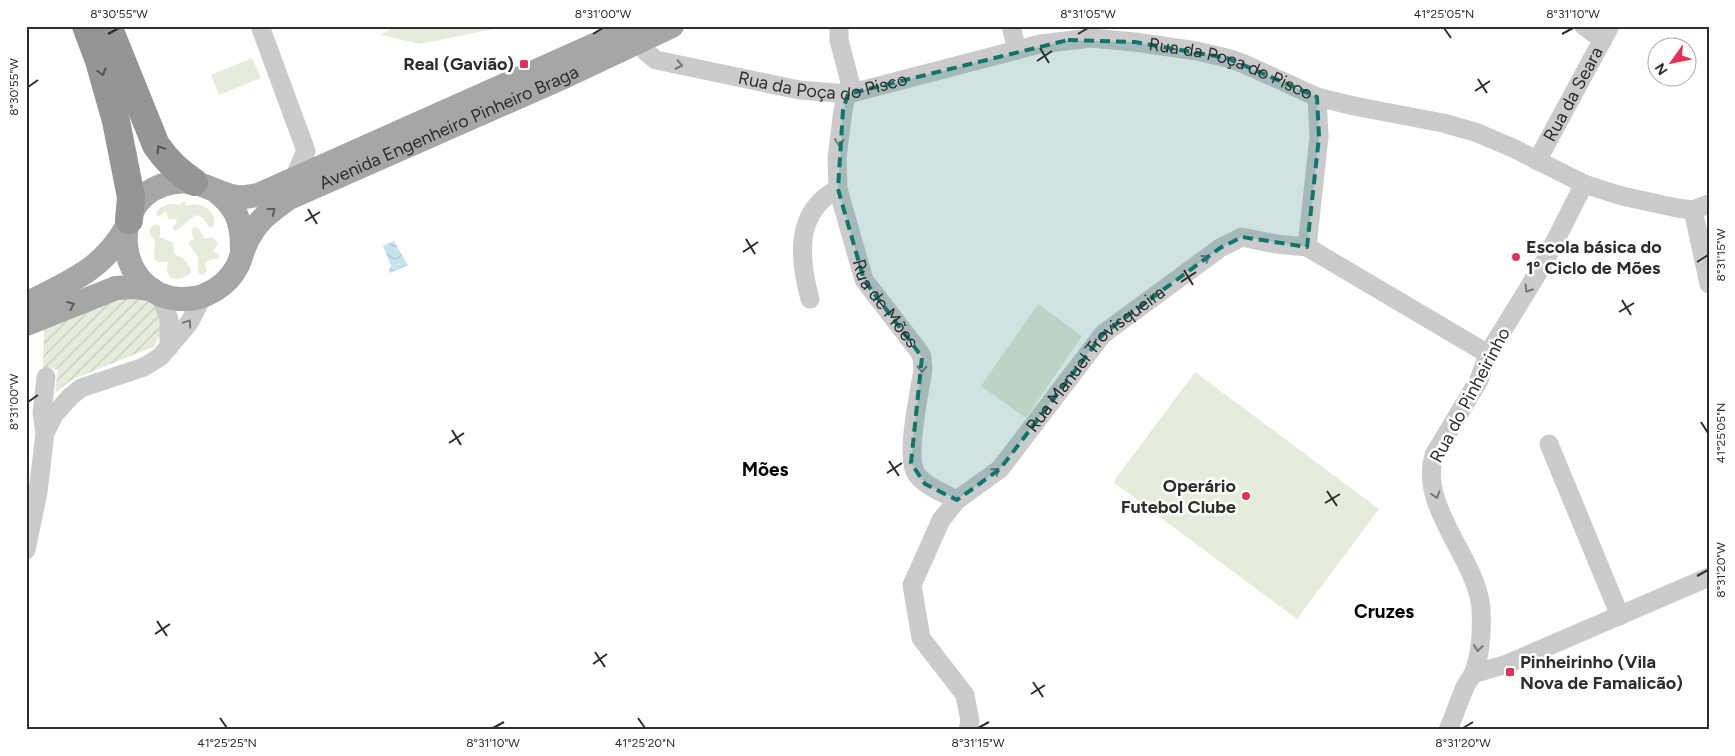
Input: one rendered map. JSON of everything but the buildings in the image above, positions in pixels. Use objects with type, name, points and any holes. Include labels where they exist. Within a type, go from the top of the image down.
[{"type":"highway","points":[[86,26],[99,61],[116,121],[131,197],[128,224]]},
{"type":"highway","points":[[108,26],[156,145],[181,174],[205,186]]},
{"type":"main road","name":"Avenida Engenheiro Pinheiro Braga","points":[[26,304],[89,270],[104,258],[116,245],[136,205],[162,185],[178,182],[205,186],[237,197],[258,195],[334,161],[638,34],[672,26]]},
{"type":"main road","name":"Avenida Engenheiro Pinheiro Braga","points":[[26,324],[116,288],[134,286],[174,298],[188,299],[203,296],[217,289],[229,278],[238,265],[242,249],[251,232],[269,213],[290,198],[638,34]]},
{"type":"main road","name":"Avenida Engenheiro Pinheiro Braga","points":[[205,186],[228,201],[238,216],[242,232],[242,249]]},
{"type":"main road","points":[[128,224],[125,246],[130,263],[139,278],[156,292]]},
{"type":"street","points":[[260,26],[306,151],[293,180]]},
{"type":"street","name":"Rua de Mões","points":[[839,26],[839,40],[850,82],[843,110],[837,158],[838,189],[864,280],[922,357],[923,368],[912,443],[912,464],[916,474],[926,484],[956,500]]},
{"type":"street","points":[[1011,26],[1017,50]]},
{"type":"street","points":[[1584,26],[1607,33]]},
{"type":"street","name":"Rua da Seara","points":[[1536,161],[1607,33]]},
{"type":"street","name":"Rua da Poça do Pisco","points":[[638,34],[646,52],[656,60],[799,90],[848,94],[1040,44],[1091,38],[1190,50],[1242,63],[1317,97],[1443,123],[1476,132],[1513,148],[1584,184],[1622,196],[1677,208],[1701,207]]},
{"type":"street","points":[[1317,97],[1320,137],[1307,247],[1488,354]]},
{"type":"street","points":[[306,151],[334,161]]},
{"type":"street","name":"Rua do Pinheirinho","points":[[1448,730],[1466,686],[1473,674],[1478,653],[1481,608],[1470,573],[1441,515],[1431,480],[1431,466],[1434,455],[1479,380],[1488,354],[1544,263],[1584,184]]},
{"type":"street","points":[[810,299],[805,281],[802,248],[804,233],[816,204],[838,189]]},
{"type":"street","points":[[1701,207],[1709,284]]},
{"type":"street","name":"Rua Manuel Trovisqueira","points":[[956,500],[1000,469],[1103,334],[1220,248],[1242,237],[1276,244],[1307,247]]},
{"type":"street","points":[[156,292],[169,319],[169,347]]},
{"type":"street","points":[[40,413],[82,388],[144,367],[160,357],[189,323],[203,296]]},
{"type":"street","points":[[26,550],[38,492],[46,433],[40,413],[46,377]]},
{"type":"street","points":[[1549,444],[1620,616]]},
{"type":"street","points":[[956,500],[942,520],[912,585],[921,638],[965,695],[970,720],[968,730]]},
{"type":"street","points":[[1473,674],[1507,664],[1709,577]]},
{"type":"highlighted area","points":[[1068,40],[1135,42],[1227,58],[1317,97],[1319,137],[1307,247],[1242,237],[1220,248],[1103,334],[1000,469],[957,500],[925,484],[911,463],[922,357],[864,280],[838,189],[843,110],[848,94]]},
{"type":"green space","points":[[394,26],[508,26],[420,44],[381,35]]},
{"type":"green space","points":[[252,58],[261,78],[219,95],[211,75]]},
{"type":"green space","points":[[184,201],[186,206],[202,206],[210,211],[213,215],[214,226],[210,228],[203,218],[197,215],[174,231],[173,227],[177,222],[176,219],[168,219],[166,211],[159,216],[156,215],[159,209],[168,204],[179,205]]},
{"type":"green space","points":[[155,224],[160,226],[160,237],[173,243],[174,254],[183,258],[191,269],[189,275],[179,279],[171,278],[167,271],[168,262],[158,262],[154,259],[155,242],[149,232]]},
{"type":"green space","points":[[194,227],[198,228],[204,238],[214,238],[218,243],[213,252],[218,254],[219,258],[207,261],[205,266],[207,271],[204,275],[198,272],[198,257],[188,243],[194,239],[191,231]]},
{"type":"green space","points":[[123,295],[144,300],[160,307],[162,333],[153,347],[71,380],[55,393],[58,369],[43,368],[44,330]]},
{"type":"green space","points":[[1038,304],[1082,336],[1026,418],[981,386]]},
{"type":"green space","name":"Operário Futebol Clube","points":[[1195,372],[1379,509],[1297,619],[1113,482]]},
{"type":"water","points":[[394,241],[408,265],[390,273],[391,266],[383,246]]},
{"type":"place","name":"Real (Gavião)","points":[[524,64]]},
{"type":"place","name":"Escola básica do 1º Ciclo de Mões","points":[[1516,257]]},
{"type":"place","name":"Operário Futebol Clube","points":[[1246,496]]},
{"type":"place","name":"Pinheirinho (Vila Nova de Famalicão)","points":[[1510,672]]},
{"type":"district","name":"Mões","points":[[765,469]]},
{"type":"district","name":"Cruzes","points":[[1384,611]]}]
